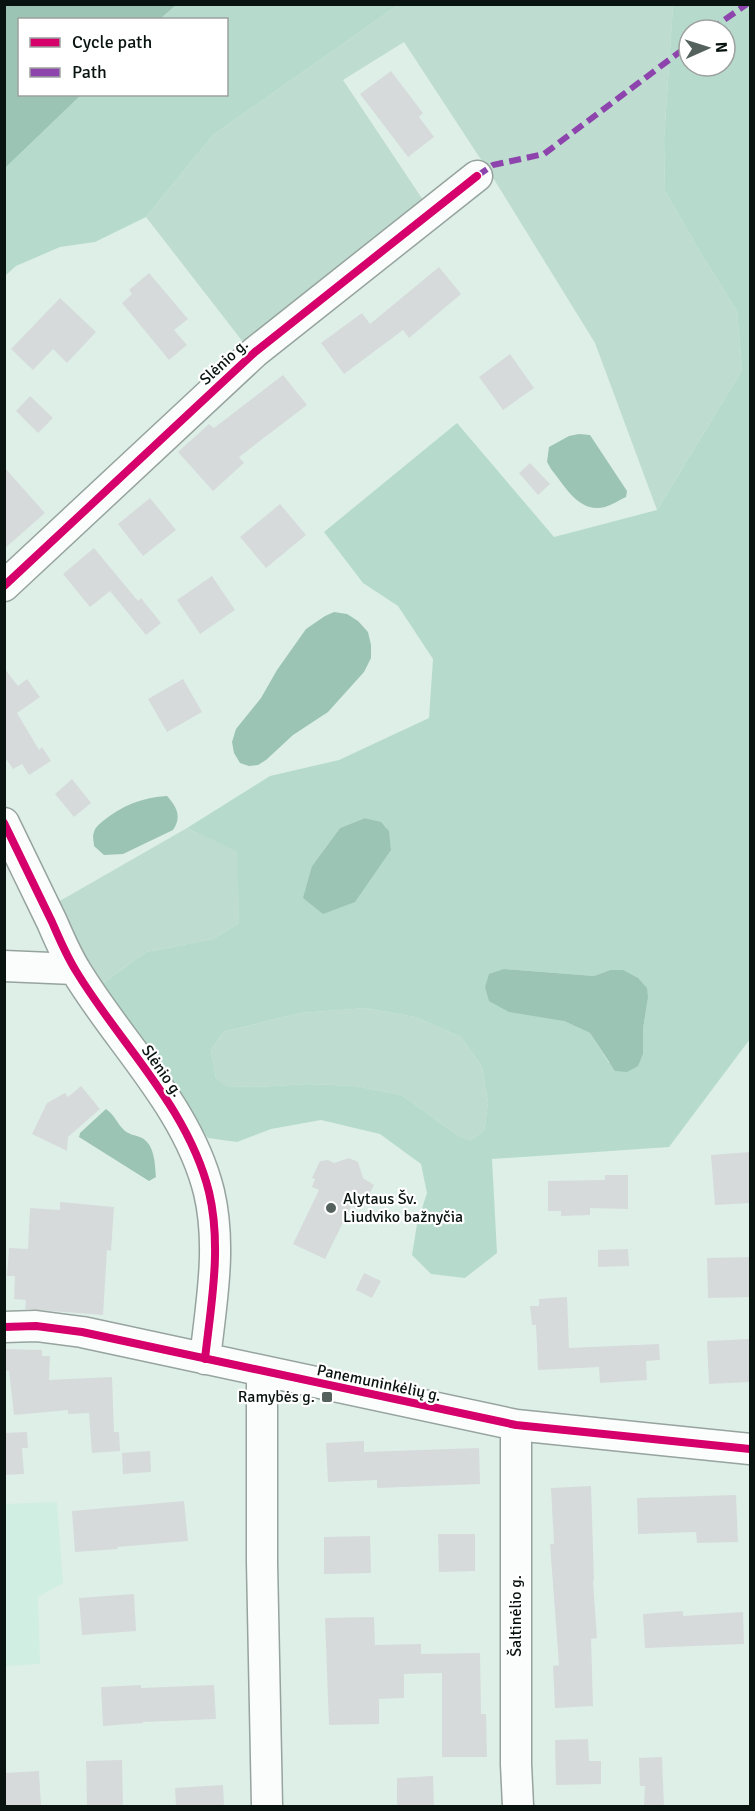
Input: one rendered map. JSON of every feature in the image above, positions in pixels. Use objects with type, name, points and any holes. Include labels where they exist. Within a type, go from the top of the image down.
[{"type":"street","name":"Slėnio g.","points":[[4,586],[255,352],[477,176]]},
{"type":"street","name":"Slėnio g.","points":[[4,823],[74,969],[170,1104],[202,1167],[213,1215],[215,1247],[205,1359]]},
{"type":"street","points":[[4,966],[74,969]]},
{"type":"street","name":"Panemuninkėlių g.","points":[[4,1327],[36,1326],[82,1332],[516,1425],[750,1449]]},
{"type":"street","points":[[262,1372],[262,1562],[267,1806]]},
{"type":"street","name":"Šaltinėlio g.","points":[[516,1425],[518,1806]]},
{"type":"shaded area","points":[[5,4],[176,4],[161,18],[18,18],[18,96],[80,96],[5,168]]},
{"type":"shaded area","points":[[176,5],[398,5],[213,135],[146,217],[95,242],[60,247],[16,266],[5,276],[5,168],[80,96],[228,96],[228,18],[161,18]]},
{"type":"shaded area","points":[[398,5],[673,5],[664,140],[665,191],[737,311],[742,370],[657,510],[595,343],[495,181],[404,42],[343,80],[439,224],[243,342],[146,217],[213,135]]},
{"type":"shaded area","points":[[673,5],[750,5],[750,1039],[669,1147],[492,1159],[497,1253],[465,1278],[431,1274],[412,1255],[417,1224],[427,1193],[421,1164],[380,1134],[321,1120],[271,1129],[237,1142],[208,1138],[98,987],[146,952],[213,939],[239,923],[237,852],[187,828],[270,776],[339,760],[429,718],[433,659],[398,606],[363,583],[324,532],[457,423],[554,537],[657,510],[742,370],[737,311],[665,191],[664,140]],"holes":[[[365,818],[379,822],[386,827],[391,850],[312,866],[340,828]],[[504,969],[594,976],[610,970],[648,998],[643,1029],[643,1054],[609,1063],[590,1033],[564,1021]],[[365,1008],[415,1017],[461,1037],[482,1067],[488,1103],[484,1131],[470,1140],[457,1135],[402,1095],[355,1086],[308,1084],[225,1086],[216,1078],[211,1050],[223,1032],[301,1013]]]},
{"type":"shaded area","points":[[590,435],[627,491],[626,497],[605,507],[588,506],[580,503],[567,490],[551,469],[547,462],[549,447],[569,436]]},
{"type":"shaded area","points":[[334,612],[347,614],[358,621],[368,632],[371,658],[364,672],[328,712],[293,735],[266,760],[258,765],[249,766],[240,763],[234,753],[232,742],[236,729],[261,698],[277,670],[306,629]]},
{"type":"shaded area","points":[[167,796],[178,816],[173,830],[123,854],[104,855],[94,846],[95,829],[110,816],[141,800]]},
{"type":"shaded area","points":[[365,818],[381,822],[389,831],[391,850],[355,902],[323,914],[303,898],[312,866],[340,828]]},
{"type":"shaded area","points":[[187,828],[238,852],[239,923],[213,939],[146,952],[98,987],[58,902]]},
{"type":"shaded area","points":[[504,969],[594,976],[610,970],[623,970],[638,978],[647,988],[648,998],[643,1029],[643,1054],[638,1066],[627,1072],[615,1071],[590,1033],[564,1021],[509,1012],[489,1001],[485,987],[489,974]]},
{"type":"shaded area","points":[[365,1008],[415,1017],[461,1037],[482,1067],[488,1103],[484,1131],[470,1140],[457,1135],[402,1095],[355,1086],[308,1084],[224,1086],[216,1078],[211,1050],[223,1032],[301,1013]]},
{"type":"shaded area","points":[[106,1109],[125,1131],[142,1138],[150,1145],[154,1156],[156,1177],[149,1181],[79,1137],[80,1133]]},
{"type":"shaded area","points":[[57,1502],[63,1583],[38,1597],[40,1664],[5,1666],[5,1504]]},
{"type":"building","points":[[391,71],[423,113],[419,117],[434,137],[408,157],[360,94]]},
{"type":"building","points":[[439,267],[461,294],[409,338],[403,330],[344,374],[321,343],[362,313],[370,324]]},
{"type":"building","points":[[149,273],[188,319],[174,330],[187,345],[169,360],[122,303],[132,294],[129,290]]},
{"type":"building","points":[[60,298],[96,332],[67,363],[53,349],[33,370],[11,349]]},
{"type":"building","points":[[510,354],[534,388],[503,410],[479,377]]},
{"type":"building","points":[[283,375],[307,405],[239,457],[244,463],[213,491],[178,452],[209,424],[214,428]]},
{"type":"building","points":[[30,396],[53,418],[38,433],[16,411]]},
{"type":"building","points":[[530,463],[550,484],[538,495],[519,473]]},
{"type":"building","points":[[4,467],[45,513],[4,549]]},
{"type":"building","points":[[150,498],[176,530],[143,556],[118,524]]},
{"type":"building","points":[[280,504],[306,535],[266,568],[240,537]]},
{"type":"building","points":[[94,548],[138,601],[141,598],[161,623],[146,635],[110,591],[90,607],[63,574]]},
{"type":"building","points":[[212,576],[235,610],[200,634],[177,600]]},
{"type":"building","points":[[4,668],[18,686],[27,679],[40,697],[17,713],[39,750],[42,747],[51,761],[29,775],[22,764],[13,769],[4,756]]},
{"type":"building","points":[[183,679],[202,712],[167,732],[148,699]]},
{"type":"building","points":[[72,779],[91,803],[74,817],[55,794]]},
{"type":"building","points":[[81,1086],[100,1109],[68,1137],[67,1151],[32,1134],[47,1103],[65,1093],[68,1097]]},
{"type":"building","points":[[750,1152],[750,1203],[715,1205],[711,1155]]},
{"type":"building","name":"Alytaus Šv. Liudviko bažnyčia","points":[[349,1158],[358,1162],[363,1178],[374,1185],[365,1203],[362,1202],[358,1209],[351,1206],[325,1259],[293,1244],[319,1190],[312,1187],[315,1179],[312,1178],[320,1161],[328,1160],[334,1163]]},
{"type":"building","points":[[605,1175],[628,1175],[628,1209],[590,1208],[590,1215],[561,1216],[561,1211],[548,1211],[548,1181],[605,1180]]},
{"type":"building","points":[[60,1202],[114,1207],[111,1251],[107,1250],[103,1315],[25,1309],[26,1300],[14,1299],[15,1276],[7,1276],[9,1248],[28,1249],[30,1208],[60,1210]]},
{"type":"building","points":[[628,1249],[629,1266],[598,1267],[598,1250]]},
{"type":"building","points":[[750,1257],[750,1297],[708,1298],[707,1258]]},
{"type":"building","points":[[364,1273],[381,1281],[372,1298],[356,1290]]},
{"type":"building","points":[[567,1297],[569,1348],[659,1344],[660,1360],[646,1361],[647,1380],[600,1383],[599,1367],[538,1370],[536,1325],[532,1325],[530,1306],[539,1306],[539,1299]]},
{"type":"building","points":[[750,1339],[750,1382],[709,1384],[707,1341]]},
{"type":"building","points":[[4,1349],[42,1350],[42,1356],[50,1356],[49,1380],[112,1377],[114,1432],[119,1432],[120,1451],[92,1453],[89,1413],[68,1414],[68,1410],[14,1415],[9,1371],[4,1370]]},
{"type":"building","points":[[27,1432],[28,1448],[22,1448],[24,1474],[4,1475],[4,1433]]},
{"type":"building","points":[[364,1441],[364,1452],[479,1448],[480,1484],[377,1488],[377,1480],[328,1482],[326,1443]]},
{"type":"building","points":[[150,1451],[151,1472],[123,1474],[122,1453]]},
{"type":"building","points":[[591,1486],[597,1638],[591,1639],[593,1706],[555,1708],[553,1666],[559,1665],[550,1544],[554,1544],[551,1488]]},
{"type":"building","points":[[736,1495],[738,1542],[697,1543],[696,1532],[638,1534],[637,1498]]},
{"type":"building","points":[[184,1501],[188,1541],[75,1552],[72,1511]]},
{"type":"building","points":[[438,1534],[475,1534],[475,1571],[439,1572]]},
{"type":"building","points":[[370,1536],[371,1573],[324,1574],[324,1537]]},
{"type":"building","points":[[134,1594],[136,1631],[82,1635],[79,1598]]},
{"type":"building","points":[[683,1611],[683,1616],[743,1612],[744,1644],[645,1648],[643,1614]]},
{"type":"building","points":[[374,1617],[375,1645],[421,1644],[421,1654],[480,1653],[481,1714],[486,1714],[487,1757],[442,1757],[442,1673],[404,1674],[404,1698],[379,1699],[379,1724],[329,1725],[325,1618]]},
{"type":"building","points":[[141,1685],[141,1688],[214,1685],[216,1719],[103,1726],[101,1687]]},
{"type":"building","points":[[588,1739],[589,1761],[601,1761],[601,1784],[556,1785],[555,1740]]},
{"type":"building","points":[[662,1757],[664,1806],[644,1806],[645,1786],[640,1786],[639,1758]]},
{"type":"building","points":[[122,1760],[123,1806],[87,1806],[86,1761]]},
{"type":"building","points":[[39,1771],[41,1806],[4,1806],[4,1773]]},
{"type":"building","points":[[433,1776],[434,1806],[397,1806],[397,1778]]},
{"type":"building","points":[[223,1785],[224,1806],[176,1806],[175,1788]]},
{"type":"marked path","points":[[727,18],[747,4]]},
{"type":"marked path","points":[[477,176],[493,165],[544,154],[677,54]]},
{"type":"cycle path","points":[[4,586],[255,352],[477,176]]},
{"type":"cycle path","points":[[4,823],[72,965],[169,1104],[186,1132],[199,1161],[209,1192],[215,1234],[214,1276],[205,1359]]},
{"type":"cycle path","points":[[4,1327],[36,1326],[82,1332],[516,1425],[750,1449]]},
{"type":"place","name":"Alytaus Šv. Liudviko bažnyčia","points":[[331,1208]]},
{"type":"place","name":"Ramybės g.","points":[[327,1397]]}]
